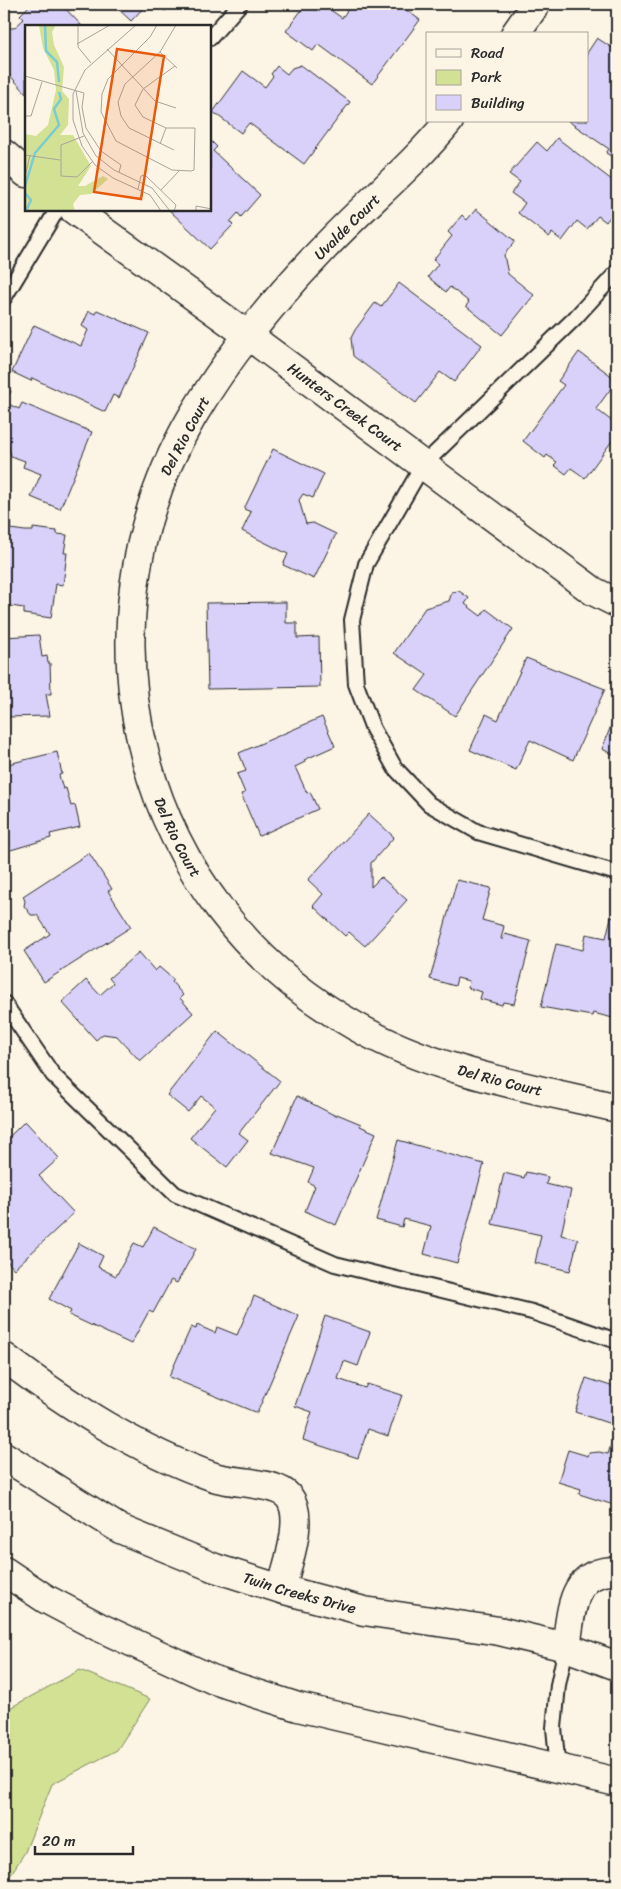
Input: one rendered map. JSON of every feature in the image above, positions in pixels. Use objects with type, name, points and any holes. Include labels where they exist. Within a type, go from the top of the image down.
[{"type":"street","points":[[516,32],[536,4]]},
{"type":"street","name":"Uvalde Court","points":[[249,336],[324,248],[432,142],[448,122]]},
{"type":"street","points":[[4,154],[25,172]]},
{"type":"street","name":"Hunters Creek Court","points":[[75,211],[249,336],[593,591],[617,602]]},
{"type":"street","name":"Del Rio Court","points":[[249,336],[215,382],[178,442],[161,481],[147,522],[138,561],[132,602],[131,685],[146,764],[158,800],[191,866],[232,926],[259,956],[317,1004],[358,1028],[457,1069],[617,1108]]},
{"type":"street","points":[[4,1357],[56,1396],[148,1449],[214,1477],[236,1483],[274,1486],[289,1497],[295,1517],[294,1542],[281,1589]]},
{"type":"street","name":"Twin Creeks Drive","points":[[4,1456],[120,1529],[215,1568],[281,1589],[364,1611],[499,1631],[566,1647],[617,1666]]},
{"type":"street","points":[[566,1647],[577,1592],[585,1580],[595,1573],[617,1570]]},
{"type":"street","points":[[4,1571],[46,1599],[99,1628],[214,1680],[298,1707],[617,1782]]},
{"type":"lane","points":[[211,37],[240,4]]},
{"type":"lane","points":[[4,298],[56,211]]},
{"type":"lane","points":[[617,272],[575,318],[423,465],[366,564],[352,620],[356,684],[373,729],[395,768],[429,804],[478,832],[617,873]]},
{"type":"lane","points":[[4,1003],[53,1075],[175,1194],[335,1264],[532,1312],[617,1340]]},
{"type":"lane","points":[[558,1768],[554,1728],[558,1685],[566,1647]]},
{"type":"green space","points":[[80,1670],[150,1699],[117,1750],[52,1784],[25,1852],[4,1885],[4,1711]]},
{"type":"building","points":[[31,4],[61,4],[81,25],[25,25],[25,92],[4,69],[4,55],[6,53],[4,50],[4,30],[6,28],[14,28],[24,19],[20,15]]},
{"type":"building","points":[[113,4],[147,4],[131,21]]},
{"type":"building","points":[[157,4],[173,4],[165,11]]},
{"type":"building","points":[[306,4],[322,4],[342,18],[348,9],[342,4],[398,4],[420,20],[372,84],[318,44],[313,51],[286,31]]},
{"type":"building","points":[[597,38],[617,51],[617,160],[606,153],[609,149],[569,122],[588,122],[588,52]]},
{"type":"building","points":[[301,65],[350,102],[304,164],[249,123],[241,133],[213,112],[243,71],[265,87],[277,66],[287,74],[292,68]]},
{"type":"building","points":[[557,138],[617,184],[617,208],[606,222],[598,216],[587,229],[577,221],[562,241],[552,233],[549,237],[518,213],[525,203],[511,193],[520,182],[509,174],[537,142],[547,151]]},
{"type":"building","points":[[211,141],[217,147],[213,151],[260,195],[241,217],[238,213],[230,222],[233,225],[210,249],[170,211],[211,211]]},
{"type":"building","points":[[476,209],[515,241],[504,255],[508,274],[534,295],[502,335],[466,306],[469,302],[450,287],[446,292],[428,277],[438,264],[433,260],[452,236],[448,232],[462,215],[467,220]]},
{"type":"building","points":[[399,283],[482,345],[454,382],[440,372],[416,403],[353,356],[351,338],[355,330],[375,303],[381,307]]},
{"type":"building","points":[[97,310],[149,333],[119,398],[113,395],[105,412],[32,378],[31,381],[12,372],[34,325],[81,346],[88,330],[82,326],[89,311],[95,314]]},
{"type":"building","points":[[579,352],[617,380],[596,409],[617,425],[617,434],[585,478],[571,468],[566,474],[554,465],[557,462],[547,455],[545,458],[523,441],[564,385],[558,381]]},
{"type":"building","points":[[4,388],[11,391],[6,403],[19,409],[22,403],[92,432],[60,509],[31,497],[41,474],[23,467],[25,461],[11,456],[6,437],[4,442]]},
{"type":"building","points":[[273,449],[324,474],[313,498],[303,494],[299,500],[306,524],[313,523],[336,534],[314,579],[283,565],[288,554],[242,531],[251,512],[244,509]]},
{"type":"building","points":[[4,521],[11,522],[10,529],[33,531],[33,528],[57,531],[57,534],[67,535],[64,553],[67,553],[63,585],[56,584],[51,618],[24,614],[24,608],[4,605]]},
{"type":"building","points":[[459,591],[469,598],[465,604],[481,616],[486,609],[513,629],[455,716],[416,690],[427,675],[394,653],[425,608],[449,601],[452,592]]},
{"type":"building","points":[[286,602],[286,623],[297,623],[297,638],[319,637],[320,687],[208,689],[206,603]]},
{"type":"building","points":[[39,635],[42,657],[47,656],[48,663],[50,663],[51,694],[46,694],[50,716],[4,717],[4,637]]},
{"type":"building","points":[[526,658],[605,689],[573,760],[530,740],[516,770],[470,750],[486,714],[498,720]]},
{"type":"building","points":[[617,710],[617,756],[602,749]]},
{"type":"building","points":[[322,717],[335,746],[304,760],[305,762],[295,767],[307,793],[310,792],[318,809],[259,836],[241,794],[245,793],[237,774],[246,771],[239,753]]},
{"type":"building","points":[[57,752],[62,774],[59,775],[63,789],[66,788],[71,806],[75,805],[80,827],[50,834],[51,838],[4,852],[4,765]]},
{"type":"building","points":[[617,794],[617,810],[612,808]]},
{"type":"building","points":[[369,814],[394,837],[371,863],[371,887],[381,877],[407,900],[365,946],[349,932],[345,936],[313,906],[323,894],[308,880]]},
{"type":"building","points":[[89,853],[112,889],[108,891],[131,927],[44,982],[24,951],[50,934],[37,915],[31,915],[24,906],[23,896]]},
{"type":"building","points":[[457,880],[491,888],[482,920],[504,926],[501,939],[503,939],[505,934],[531,941],[514,1004],[503,1002],[502,1005],[480,999],[482,992],[468,988],[469,981],[457,978],[455,986],[430,979]]},
{"type":"building","points":[[611,917],[617,919],[617,1019],[593,1013],[592,1016],[541,1007],[556,944],[583,950],[586,934],[606,938]]},
{"type":"building","points":[[139,952],[155,971],[159,967],[174,980],[172,982],[183,995],[180,998],[193,1013],[140,1061],[117,1036],[103,1034],[96,1040],[62,1002],[86,980],[100,995],[113,983],[109,978]]},
{"type":"building","points":[[217,1031],[280,1081],[239,1133],[248,1140],[227,1167],[190,1138],[215,1107],[201,1096],[188,1112],[167,1095]]},
{"type":"building","points":[[297,1096],[336,1116],[337,1114],[361,1124],[360,1126],[376,1133],[336,1225],[305,1211],[315,1186],[308,1182],[314,1168],[272,1153]]},
{"type":"building","points":[[25,1121],[59,1158],[39,1176],[74,1213],[14,1269],[4,1258],[4,1161],[7,1158],[4,1155],[4,1142]]},
{"type":"building","points":[[398,1140],[484,1164],[457,1263],[424,1254],[431,1226],[404,1219],[402,1227],[376,1220]]},
{"type":"building","points":[[526,1172],[548,1177],[546,1184],[571,1190],[561,1235],[578,1239],[570,1271],[535,1263],[541,1235],[492,1224],[504,1173],[524,1178]]},
{"type":"building","points":[[154,1227],[196,1249],[177,1283],[171,1280],[153,1313],[149,1311],[131,1344],[69,1315],[71,1311],[49,1299],[79,1243],[103,1256],[98,1267],[116,1276],[134,1243],[143,1247]]},
{"type":"building","points":[[254,1296],[299,1316],[257,1413],[169,1377],[191,1327],[196,1329],[197,1325],[215,1333],[217,1327],[237,1335]]},
{"type":"building","points":[[325,1316],[370,1332],[358,1366],[344,1361],[338,1379],[365,1388],[367,1384],[402,1395],[388,1436],[368,1429],[358,1458],[303,1440],[312,1412],[295,1406]]},
{"type":"building","points":[[586,1378],[617,1388],[617,1426],[575,1412]]},
{"type":"building","points":[[617,1426],[617,1506],[579,1494],[581,1489],[558,1482],[568,1450],[588,1456],[589,1453],[599,1452],[608,1454]]}]
